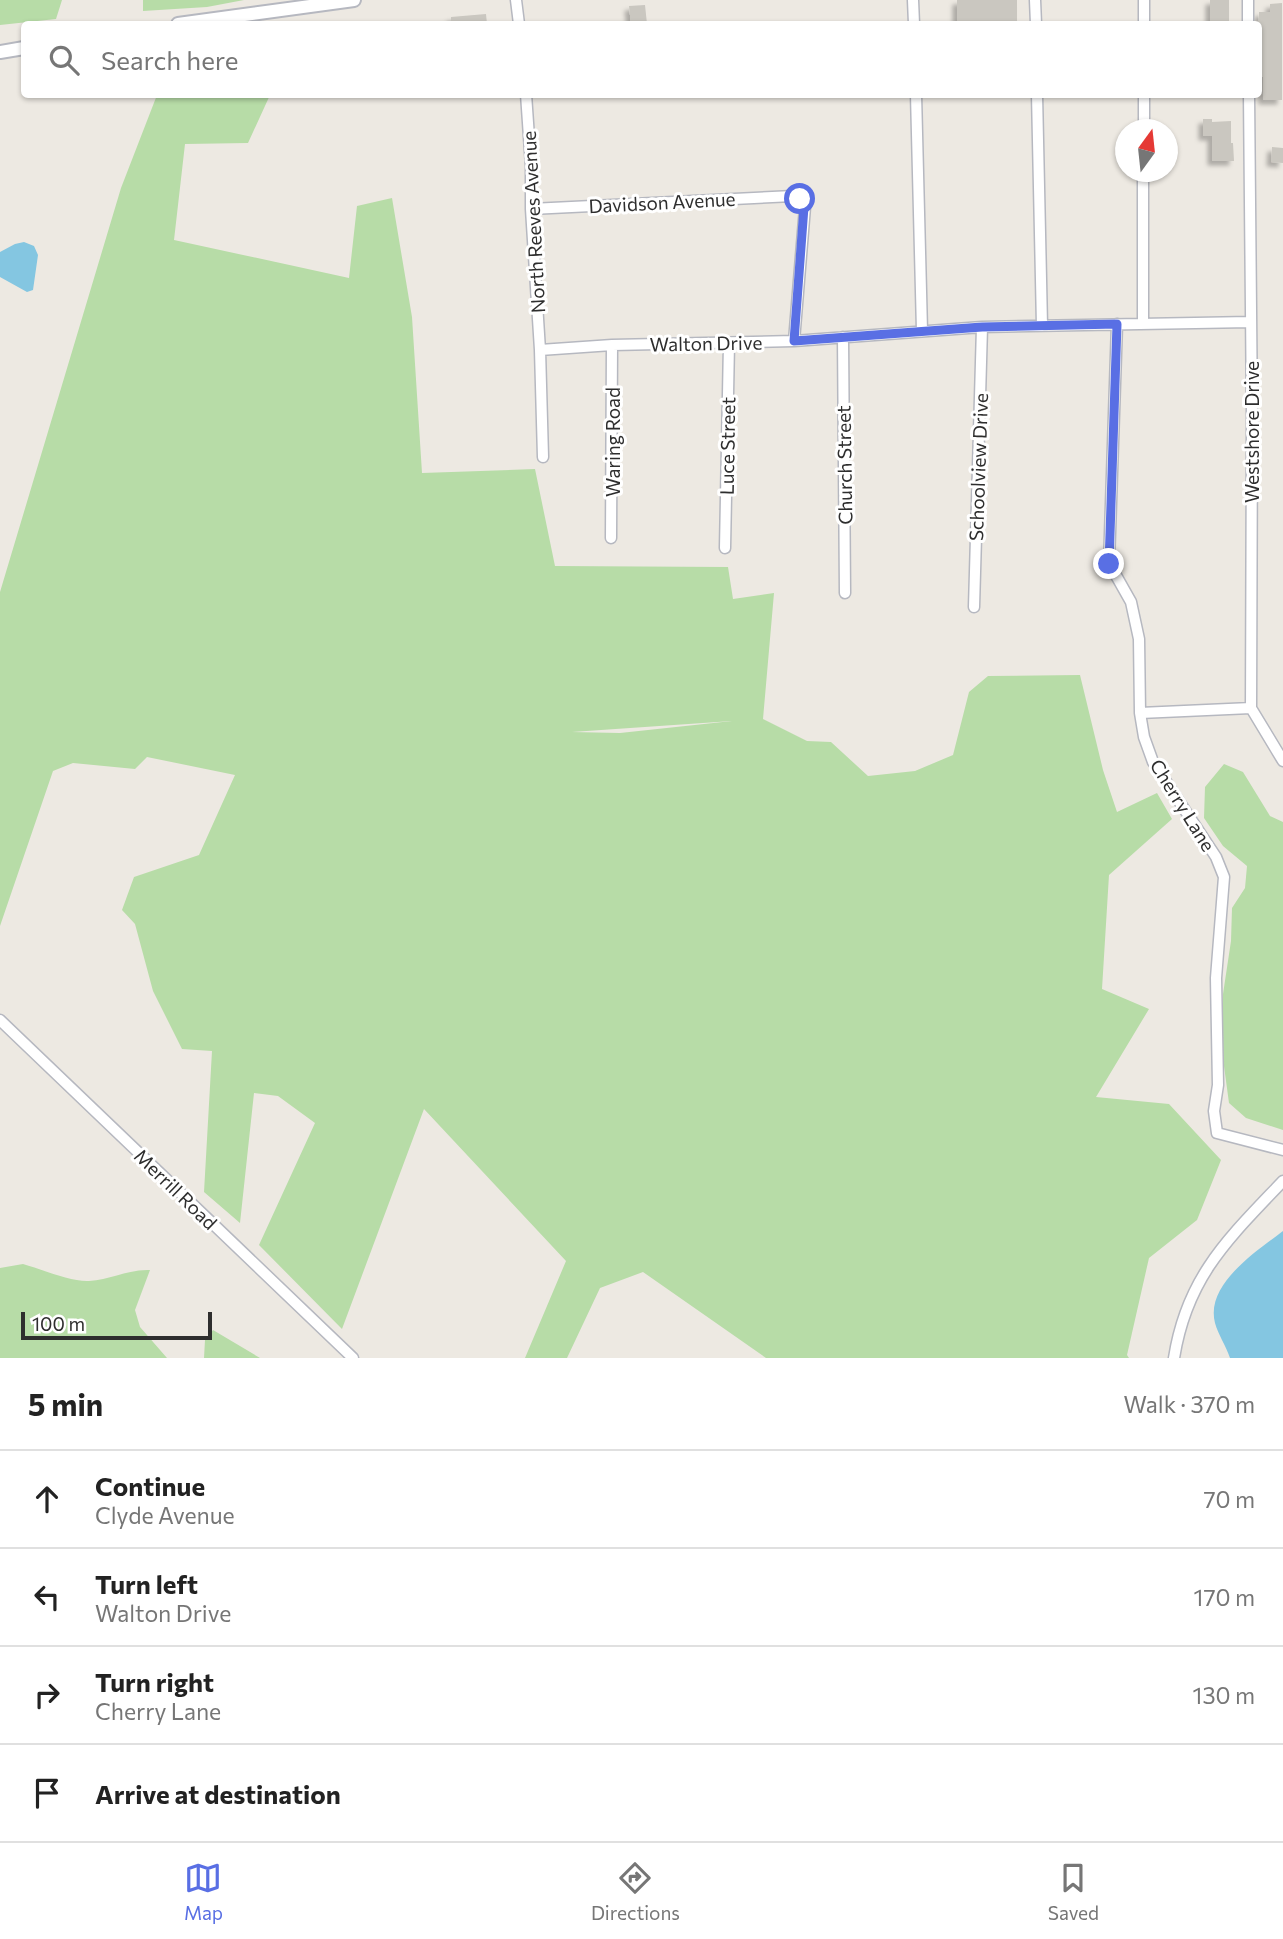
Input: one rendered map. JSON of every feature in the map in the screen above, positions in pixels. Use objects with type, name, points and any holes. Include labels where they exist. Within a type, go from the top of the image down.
[{"type":"street","points":[[200,21],[354,0]]},
{"type":"street","points":[[516,0],[519,21]]},
{"type":"street","points":[[913,0],[914,21]]},
{"type":"street","points":[[1035,0],[1036,21]]},
{"type":"street","points":[[1144,0],[1144,21]]},
{"type":"street","points":[[1248,0],[1248,21]]},
{"type":"street","points":[[0,52],[21,48]]},
{"type":"street","name":"North Reeves Avenue","points":[[526,98],[543,457]]},
{"type":"street","points":[[916,98],[922,331]]},
{"type":"street","points":[[1037,98],[1042,326]]},
{"type":"street","points":[[1144,98],[1144,119]]},
{"type":"street","name":"Westshore Drive","points":[[1249,98],[1251,708]]},
{"type":"street","points":[[1143,182],[1143,324]]},
{"type":"street","name":"Davidson Avenue","points":[[530,209],[793,196],[800,199],[804,207],[794,341]]},
{"type":"street","name":"Walton Drive","points":[[540,350],[612,345],[794,341],[982,327],[1250,322]]},
{"type":"street","name":"Cherry Lane","points":[[1117,324],[1109,564],[1131,601],[1139,639],[1140,713],[1144,737],[1153,762],[1216,857],[1224,877],[1216,978],[1218,1085],[1214,1111],[1217,1133],[1283,1150]]},
{"type":"street","name":"Schoolview Drive","points":[[974,607],[982,327]]},
{"type":"street","name":"Church Street","points":[[843,337],[845,593]]},
{"type":"street","name":"Luce Street","points":[[725,548],[729,343]]},
{"type":"street","name":"Waring Road","points":[[611,538],[612,345]]},
{"type":"street","points":[[1140,713],[1251,708],[1283,761]]},
{"type":"street","name":"Merrill Road","points":[[0,1020],[353,1358]]},
{"type":"street","points":[[1174,1358],[1183,1314],[1201,1277],[1217,1252],[1283,1181]]},
{"type":"green space","points":[[0,0],[62,0],[56,19],[0,25]]},
{"type":"green space","points":[[143,0],[244,0],[207,7],[143,11]]},
{"type":"green space","points":[[156,98],[269,98],[248,143],[185,144],[174,240],[349,278],[357,206],[392,198],[412,317],[422,473],[535,469],[555,566],[728,567],[733,599],[774,593],[763,719],[807,741],[831,742],[868,776],[915,771],[953,755],[969,692],[988,676],[1080,675],[1103,770],[1117,812],[1157,793],[1172,819],[1109,875],[1102,989],[1149,1009],[1096,1097],[1169,1104],[1221,1160],[1197,1220],[1149,1258],[1127,1355],[1129,1358],[766,1358],[643,1272],[600,1288],[567,1358],[525,1358],[566,1261],[424,1109],[342,1329],[259,1245],[315,1123],[278,1096],[254,1093],[240,1223],[204,1192],[212,1051],[182,1049],[153,991],[135,924],[122,910],[134,877],[199,855],[235,775],[147,757],[135,769],[73,763],[53,771],[0,926],[0,592],[121,188]],"holes":[[[732,721],[620,733],[571,732]]]},
{"type":"green space","points":[[1224,764],[1243,772],[1270,816],[1283,822],[1283,1130],[1246,1118],[1229,1103],[1221,1044],[1223,994],[1231,941],[1232,908],[1245,888],[1247,866],[1223,846],[1204,818],[1205,787]]},
{"type":"green space","points":[[23,1264],[82,1281],[150,1270],[135,1310],[140,1327],[167,1358],[0,1358],[0,1268]]},
{"type":"green space","points":[[213,1330],[260,1358],[204,1358],[205,1340]]},
{"type":"water","points":[[24,242],[34,246],[38,255],[33,290],[27,292],[0,277],[0,252]]},
{"type":"water","points":[[1283,1231],[1283,1358],[1230,1358],[1215,1323],[1214,1309],[1218,1295],[1225,1282],[1247,1259]]},
{"type":"building","points":[[957,0],[1017,0],[1017,21],[957,21]]},
{"type":"building","points":[[1210,0],[1229,0],[1229,21],[1210,21]]},
{"type":"building","points":[[1282,3],[1282,100],[1263,100],[1262,21],[1259,21],[1259,12],[1270,12],[1270,4]]},
{"type":"building","points":[[645,5],[647,21],[631,21],[629,6]]},
{"type":"building","points":[[486,14],[487,21],[451,21],[451,17]]},
{"type":"building","points":[[1203,119],[1212,119],[1212,122],[1231,121],[1234,161],[1212,161],[1212,136],[1203,136]]},
{"type":"building","points":[[1272,147],[1283,148],[1283,163],[1271,162]]},
{"type":"route","points":[[800,199],[804,207],[794,341],[982,327],[1117,324],[1109,564]]}]
